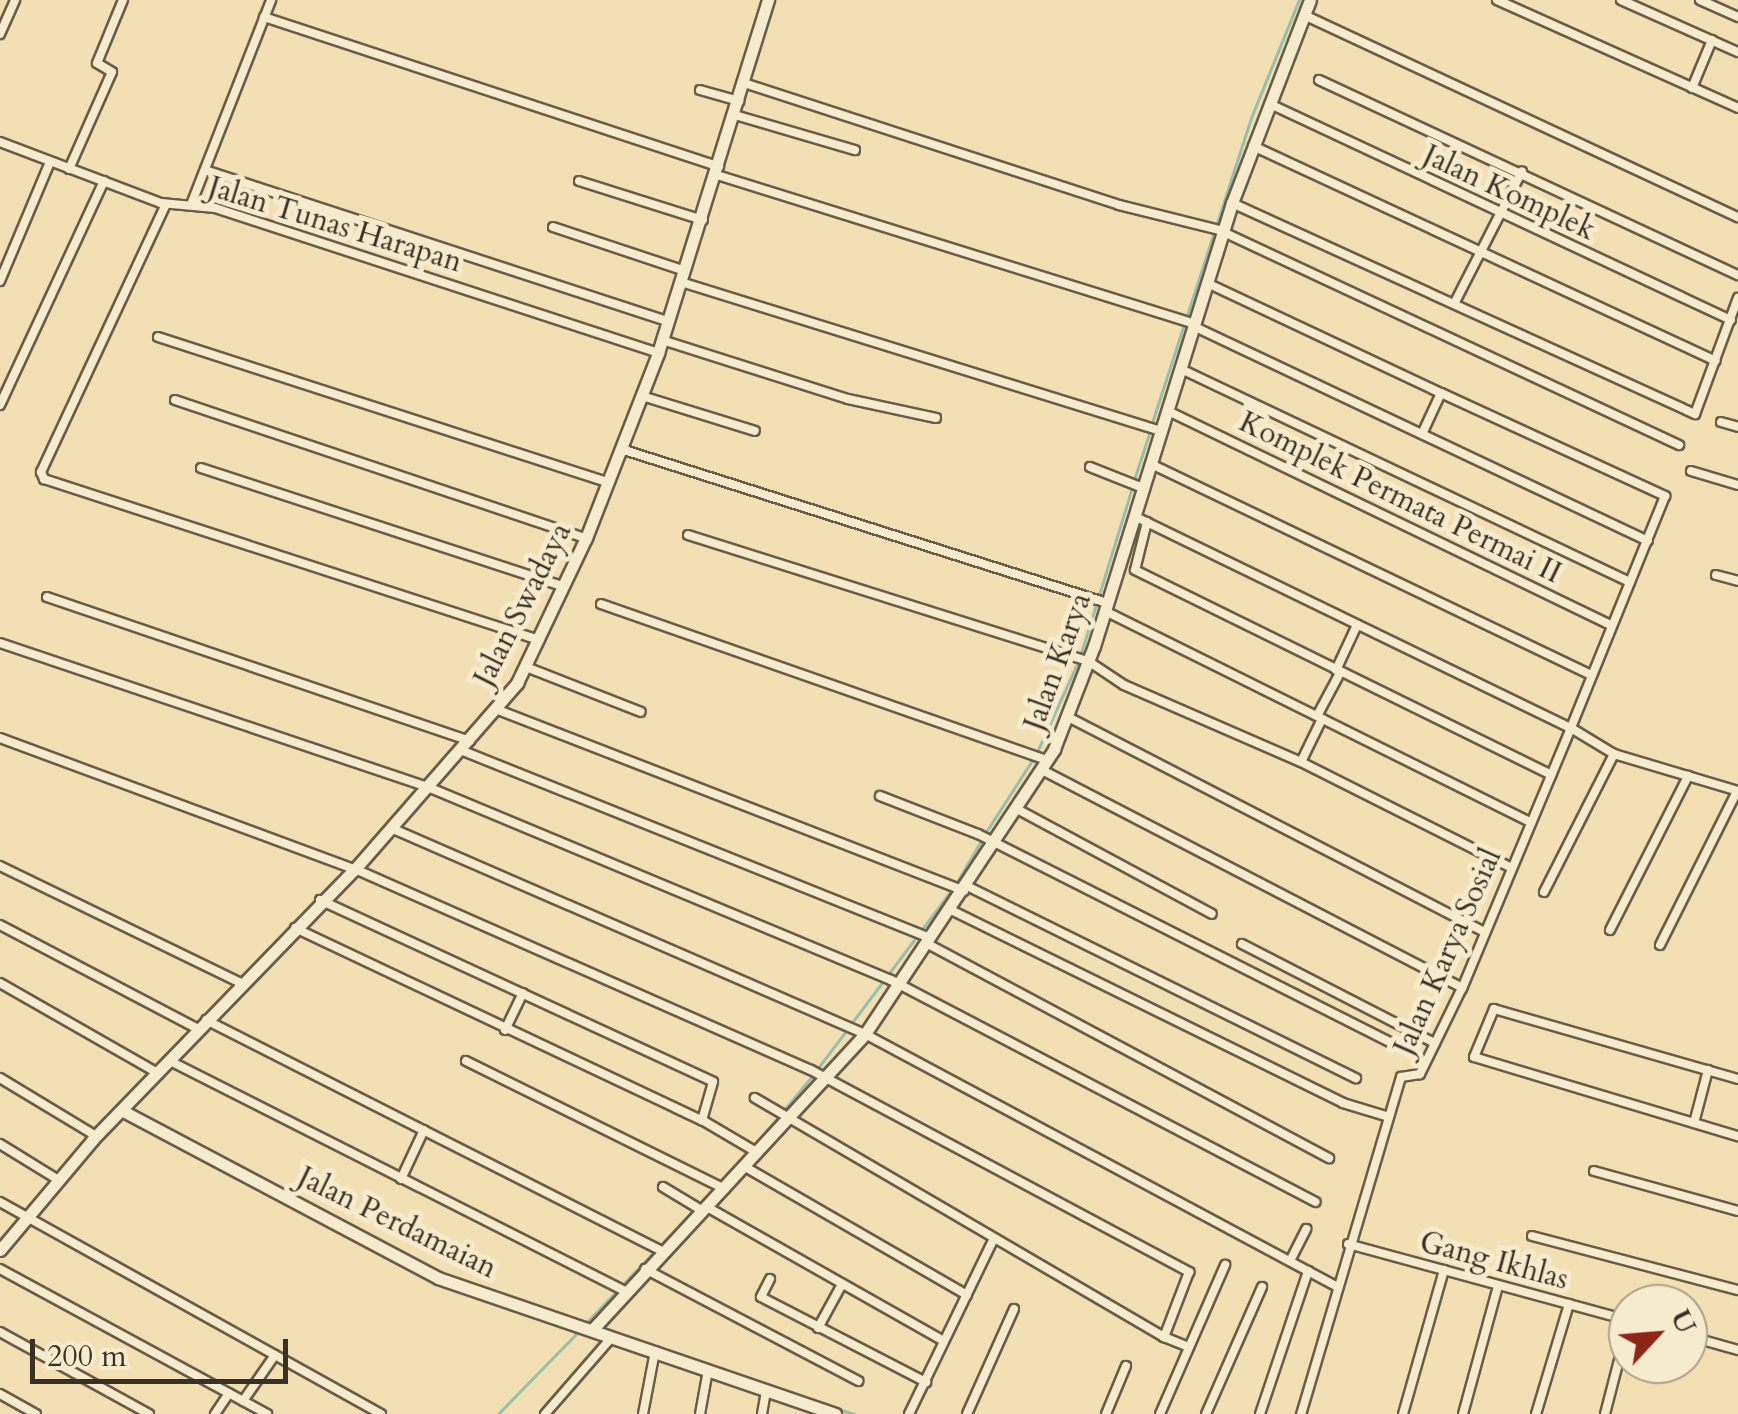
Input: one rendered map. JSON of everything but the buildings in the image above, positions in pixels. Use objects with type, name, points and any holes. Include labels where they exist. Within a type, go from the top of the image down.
[{"type":"street","points":[[0,34],[15,0]]},
{"type":"street","points":[[69,169],[112,72],[96,64],[122,0]]},
{"type":"street","points":[[192,202],[271,0]]},
{"type":"street","name":"Jalan Swadaya","points":[[123,1111],[467,746],[498,710],[526,668],[586,538],[660,347],[718,171],[768,0]]},
{"type":"street","name":"Jalan Karya","points":[[591,1328],[621,1288],[645,1270],[659,1248],[706,1209],[721,1186],[748,1168],[818,1074],[861,1032],[952,910],[987,838],[1017,809],[1070,718],[1082,659],[1134,516],[1138,486],[1151,464],[1221,231],[1310,0]]},
{"type":"street","points":[[1498,0],[1738,108]]},
{"type":"street","points":[[1620,0],[1738,52]]},
{"type":"street","points":[[1700,0],[1738,17]]},
{"type":"street","points":[[1304,15],[1738,216]]},
{"type":"street","points":[[264,18],[718,171],[1174,317],[1648,540]]},
{"type":"street","points":[[1692,88],[1712,40]]},
{"type":"street","points":[[1318,80],[1738,274]]},
{"type":"street","points":[[744,82],[1119,205],[1221,231],[1679,445]]},
{"type":"street","points":[[700,90],[739,101]]},
{"type":"street","name":"Jalan Komplek","points":[[1270,104],[1731,320]]},
{"type":"street","points":[[735,115],[855,150]]},
{"type":"street","name":"Jalan Tunas Harapan","points":[[0,142],[166,204],[192,202],[660,347],[848,399],[936,418]]},
{"type":"street","points":[[1252,146],[1716,361]]},
{"type":"street","points":[[0,281],[50,162]]},
{"type":"street","points":[[205,170],[668,322]]},
{"type":"street","points":[[1454,304],[1522,171]]},
{"type":"street","points":[[0,405],[104,181]]},
{"type":"street","points":[[579,181],[702,220]]},
{"type":"street","points":[[166,204],[41,472],[44,479],[538,640]]},
{"type":"street","points":[[1232,204],[1695,414],[1738,298]]},
{"type":"street","points":[[552,228],[683,276],[1159,430]]},
{"type":"street","points":[[1207,283],[1441,394],[1422,434]]},
{"type":"street","points":[[158,336],[608,482]]},
{"type":"street","points":[[1181,369],[1630,582]]},
{"type":"street","name":"Jalan Karya Sosial","points":[[1301,1414],[1348,1244],[1401,1077],[1418,1076],[1462,988],[1665,496],[1441,394]]},
{"type":"street","points":[[642,396],[755,430]]},
{"type":"street","points":[[175,400],[586,538]]},
{"type":"street","name":"Komplek Permata Permai II","points":[[1168,411],[1612,626]]},
{"type":"street","points":[[1721,422],[1738,428]]},
{"type":"street","points":[[621,449],[1092,596],[1530,822]]},
{"type":"street","points":[[1151,464],[1592,675]]},
{"type":"street","points":[[1090,466],[1138,486]]},
{"type":"street","points":[[201,468],[564,586]]},
{"type":"street","points":[[1691,472],[1738,485]]},
{"type":"street","points":[[1134,516],[1571,728],[1614,754],[1737,791],[1660,945]]},
{"type":"street","points":[[1148,522],[1136,570],[1551,775]]},
{"type":"street","points":[[688,535],[1082,659],[1124,684],[1301,762],[1512,868]]},
{"type":"street","points":[[1716,575],[1738,582]]},
{"type":"street","points":[[47,597],[467,746],[911,930],[1329,1158]]},
{"type":"street","points":[[601,604],[1044,763],[1462,988]]},
{"type":"street","points":[[1301,762],[1356,625]]},
{"type":"street","points":[[0,643],[428,787],[879,975],[1315,1202]]},
{"type":"street","points":[[526,668],[642,712]]},
{"type":"street","points":[[498,710],[963,888],[1356,1078]]},
{"type":"street","points":[[1070,718],[1484,932]]},
{"type":"street","points":[[0,738],[355,869],[818,1074],[1188,1272],[1164,1337]]},
{"type":"street","points":[[1544,892],[1614,754]]},
{"type":"street","points":[[1610,930],[1688,776]]},
{"type":"street","points":[[880,796],[987,838],[1395,1045]]},
{"type":"street","points":[[1017,809],[1212,914]]},
{"type":"street","points":[[390,828],[861,1032],[1336,1286]]},
{"type":"street","points":[[0,866],[241,982]]},
{"type":"street","points":[[320,900],[712,1082],[702,1120]]},
{"type":"street","points":[[952,910],[1343,1103],[1389,1116]]},
{"type":"street","points":[[0,925],[659,1248]]},
{"type":"street","points":[[294,928],[702,1120],[757,1153]]},
{"type":"street","points":[[1242,944],[1435,1044]]},
{"type":"street","points":[[0,984],[158,1073]]},
{"type":"street","points":[[506,1030],[523,994]]},
{"type":"street","points":[[1738,1078],[1494,1008],[1474,1056],[1738,1136]]},
{"type":"street","points":[[170,1061],[621,1288]]},
{"type":"street","points":[[466,1062],[721,1186]]},
{"type":"street","points":[[1694,1123],[1708,1070]]},
{"type":"street","points":[[0,1078],[96,1136]]},
{"type":"street","points":[[755,1098],[1189,1348]]},
{"type":"street","points":[[0,1250],[24,1217],[123,1111]]},
{"type":"street","name":"Jalan Perdamaian","points":[[123,1111],[422,1270],[835,1414]]},
{"type":"street","points":[[401,1179],[424,1130]]},
{"type":"street","points":[[0,1144],[58,1179]]},
{"type":"street","points":[[748,1168],[967,1295]]},
{"type":"street","points":[[1594,1171],[1738,1210]]},
{"type":"street","points":[[663,1187],[944,1341]]},
{"type":"street","points":[[0,1202],[381,1414]]},
{"type":"street","points":[[1290,1261],[1306,1230]]},
{"type":"street","points":[[1532,1236],[1738,1290]]},
{"type":"street","points":[[909,1414],[994,1238]]},
{"type":"street","name":"Gang Ikhlas","points":[[1348,1244],[1608,1317]]},
{"type":"street","points":[[1160,1414],[1225,1265]]},
{"type":"street","points":[[0,1269],[267,1414]]},
{"type":"street","points":[[645,1270],[858,1381]]},
{"type":"street","points":[[1403,1414],[1444,1270]]},
{"type":"street","points":[[1260,1414],[1308,1271]]},
{"type":"street","points":[[770,1279],[761,1297],[926,1382]]},
{"type":"street","points":[[818,1328],[840,1286]]},
{"type":"street","points":[[1463,1414],[1498,1286]]},
{"type":"street","points":[[1206,1414],[1262,1287]]},
{"type":"street","points":[[1536,1414],[1569,1304]]},
{"type":"street","points":[[966,1414],[1014,1309]]},
{"type":"street","points":[[0,1332],[148,1414]]},
{"type":"street","points":[[545,1414],[612,1337]]},
{"type":"street","points":[[1708,1342],[1738,1350]]},
{"type":"street","points":[[643,1414],[655,1352]]},
{"type":"street","points":[[243,1401],[275,1355]]},
{"type":"street","points":[[1106,1414],[1126,1366]]},
{"type":"street","points":[[700,1414],[708,1370]]},
{"type":"street","points":[[1605,1414],[1613,1384]]},
{"type":"street","points":[[762,1414],[766,1390]]},
{"type":"street","points":[[216,1414],[229,1393]]},
{"type":"street","points":[[0,1394],[36,1414]]},
{"type":"waterway","points":[[1152,423],[1251,118],[1299,0]]},
{"type":"waterway","points":[[1134,480],[1150,431]]},
{"type":"waterway","points":[[1037,752],[1079,660],[1132,488]]},
{"type":"waterway","points":[[986,832],[1033,759]]},
{"type":"waterway","points":[[956,884],[982,839]]},
{"type":"waterway","points":[[851,1024],[951,891]]},
{"type":"waterway","points":[[818,1068],[846,1031]]},
{"type":"waterway","points":[[783,1111],[813,1075]]},
{"type":"waterway","points":[[754,1145],[778,1117]]},
{"type":"waterway","points":[[700,1204],[715,1188]]},
{"type":"waterway","points":[[586,1323],[694,1210]]},
{"type":"waterway","points":[[498,1414],[577,1333]]},
{"type":"waterway","points":[[732,1373],[854,1414]]}]
